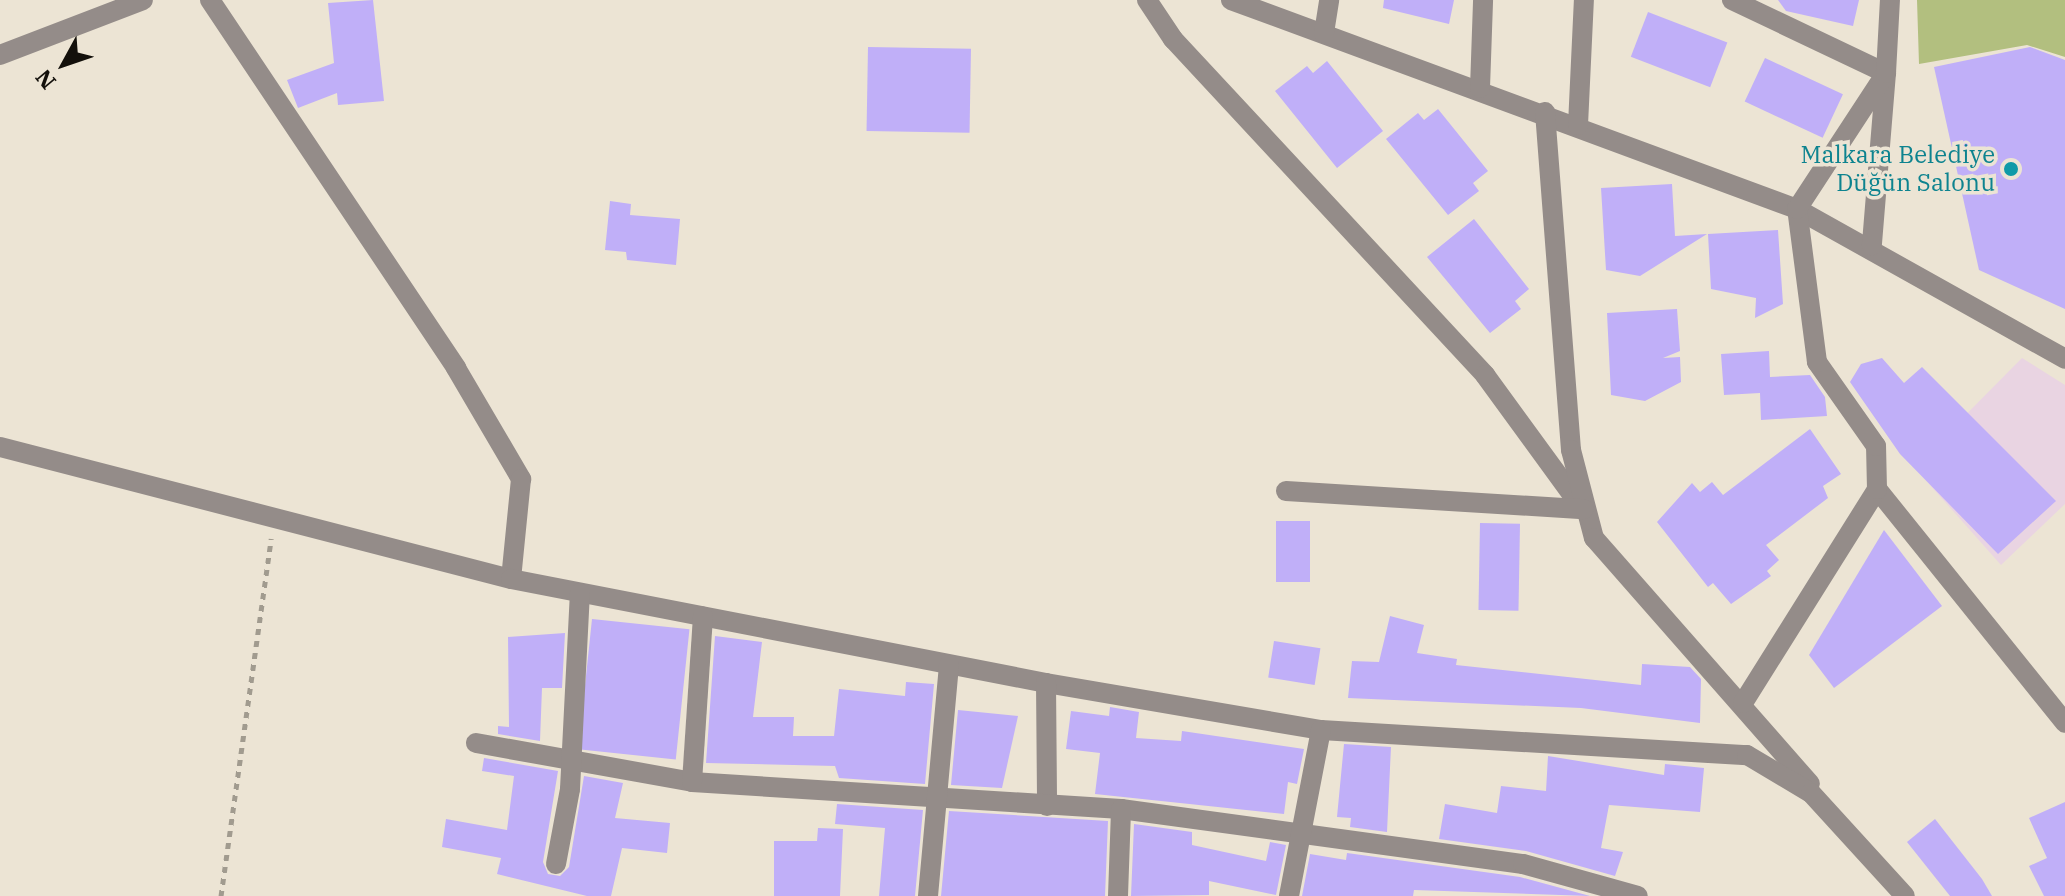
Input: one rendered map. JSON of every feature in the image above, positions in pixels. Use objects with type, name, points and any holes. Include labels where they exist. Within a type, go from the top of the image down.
[{"type":"street","points":[[0,55],[143,0]]},
{"type":"street","points":[[210,0],[456,368],[521,479],[511,579]]},
{"type":"street","points":[[1147,0],[1173,39],[1485,375],[1583,509],[1614,567],[1743,703],[1842,825]]},
{"type":"street","points":[[1231,0],[1545,112],[1797,209],[1872,245],[2065,359]]},
{"type":"street","points":[[1324,33],[1329,0]]},
{"type":"street","points":[[1480,88],[1483,0]]},
{"type":"street","points":[[1578,125],[1584,0]]},
{"type":"street","points":[[1732,0],[1886,73]]},
{"type":"street","points":[[1872,245],[1890,0]]},
{"type":"street","points":[[1743,703],[1877,489],[1876,446],[1817,362],[1797,209],[1886,73]]},
{"type":"street","points":[[1545,112],[1571,450],[1583,509]]},
{"type":"street","points":[[0,447],[273,521],[511,579],[1046,683],[1321,730],[1747,755],[1811,793],[1905,896]]},
{"type":"street","points":[[1877,489],[2065,723]]},
{"type":"street","points":[[1286,491],[1583,509]]},
{"type":"street","points":[[556,864],[571,757],[580,593]]},
{"type":"street","points":[[692,782],[703,616]]},
{"type":"street","points":[[928,896],[949,665]]},
{"type":"street","points":[[1046,683],[1047,806]]},
{"type":"street","points":[[1289,896],[1321,730]]},
{"type":"street","points":[[476,743],[571,757],[692,782],[939,792],[1047,806],[1121,809],[1523,864],[1638,896]]},
{"type":"street","points":[[1118,896],[1121,809]]},
{"type":"path","points":[[221,896],[273,521]]},
{"type":"shaded area","points":[[2022,358],[2065,385],[2065,504],[2001,565],[1914,467]]},
{"type":"green space","points":[[1917,0],[2065,0],[2065,57],[2027,45],[1919,64]]},
{"type":"building","points":[[373,0],[384,101],[338,105],[337,93],[298,108],[287,80],[334,63],[328,3]]},
{"type":"building","points":[[1384,0],[1454,0],[1449,24],[1383,8]]},
{"type":"building","points":[[1778,0],[1859,0],[1853,26],[1786,11]]},
{"type":"building","points":[[1648,12],[1727,42],[1710,87],[1631,57]]},
{"type":"building","points":[[868,47],[971,49],[970,133],[867,131]]},
{"type":"building","name":"Malkara Belediye Düğün Salonu","points":[[2030,47],[2065,60],[2065,309],[1979,270],[1934,67]]},
{"type":"building","points":[[1765,58],[1843,94],[1823,138],[1745,102]]},
{"type":"building","points":[[1327,61],[1383,131],[1337,168],[1275,91],[1307,66],[1313,73]]},
{"type":"building","points":[[1438,109],[1488,171],[1473,183],[1479,191],[1448,215],[1386,139],[1418,113],[1424,120]]},
{"type":"building","points":[[1672,184],[1675,236],[1707,234],[1640,276],[1606,270],[1601,188]]},
{"type":"building","points":[[610,201],[631,204],[630,215],[680,219],[676,265],[627,260],[626,252],[605,250]]},
{"type":"building","points":[[1474,219],[1529,289],[1515,301],[1521,309],[1490,333],[1427,257]]},
{"type":"building","points":[[1778,230],[1783,304],[1755,318],[1756,298],[1711,289],[1708,234]]},
{"type":"building","points":[[1677,309],[1680,351],[1663,358],[1680,357],[1681,382],[1645,401],[1611,395],[1607,313]]},
{"type":"building","points":[[1769,351],[1770,377],[1810,375],[1825,397],[1827,416],[1761,420],[1760,393],[1724,395],[1721,354]]},
{"type":"building","points":[[1882,358],[1904,383],[1922,367],[2056,501],[1998,554],[1900,454],[1850,382],[1861,364]]},
{"type":"building","points":[[1810,429],[1841,474],[1823,486],[1828,498],[1766,545],[1779,560],[1767,571],[1771,576],[1731,604],[1713,583],[1708,587],[1657,522],[1692,483],[1700,492],[1712,482],[1723,495]]},
{"type":"building","points":[[1276,521],[1310,521],[1310,582],[1276,582]]},
{"type":"building","points":[[1480,523],[1520,524],[1518,611],[1478,610]]},
{"type":"building","points":[[1884,530],[1942,606],[1834,688],[1809,655]]},
{"type":"building","points":[[1390,616],[1424,625],[1417,653],[1457,659],[1456,665],[1641,685],[1642,664],[1690,667],[1701,679],[1700,723],[1581,708],[1348,698],[1352,661],[1379,662]]},
{"type":"building","points":[[592,619],[689,629],[676,760],[578,749]]},
{"type":"building","points":[[565,633],[562,688],[542,688],[540,741],[498,734],[498,726],[509,727],[508,637]]},
{"type":"building","points":[[715,636],[762,642],[753,717],[794,717],[793,736],[834,736],[839,689],[905,696],[906,682],[934,684],[925,784],[839,778],[835,766],[706,763]]},
{"type":"building","points":[[1274,641],[1320,648],[1315,685],[1268,678]]},
{"type":"building","points":[[1110,707],[1139,712],[1136,738],[1181,741],[1182,731],[1304,749],[1297,784],[1288,782],[1284,814],[1095,794],[1100,753],[1066,749],[1071,711],[1109,716]]},
{"type":"building","points":[[958,710],[1018,716],[1002,788],[951,785]]},
{"type":"building","points":[[1344,744],[1391,747],[1387,832],[1350,827],[1351,818],[1337,817]]},
{"type":"building","points":[[1548,756],[1664,775],[1665,764],[1704,768],[1700,812],[1609,805],[1601,848],[1623,852],[1615,876],[1526,851],[1439,839],[1445,804],[1497,813],[1501,786],[1546,791]]},
{"type":"building","points":[[484,758],[558,771],[543,862],[548,874],[560,876],[569,867],[584,776],[623,783],[615,818],[670,823],[667,853],[622,848],[611,896],[587,896],[497,874],[501,858],[442,847],[446,819],[507,830],[514,776],[482,771]]},
{"type":"building","points":[[2065,802],[2065,896],[2044,896],[2029,866],[2047,858],[2029,818]]},
{"type":"building","points":[[837,804],[923,810],[915,896],[879,896],[885,828],[835,824]]},
{"type":"building","points":[[949,811],[1108,821],[1105,896],[941,896]]},
{"type":"building","points":[[1935,819],[1992,896],[1950,896],[1907,842]]},
{"type":"building","points":[[1134,824],[1192,832],[1192,845],[1266,861],[1270,842],[1286,845],[1276,895],[1209,881],[1209,895],[1131,896]]},
{"type":"building","points":[[818,828],[843,829],[840,896],[774,896],[774,841],[817,841]]},
{"type":"building","points":[[1347,853],[1520,877],[1590,896],[1414,890],[1413,896],[1302,896],[1310,854],[1346,860]]},
{"type":"place","name":"Malkara Belediye Düğün Salonu","points":[[2011,169]]}]
